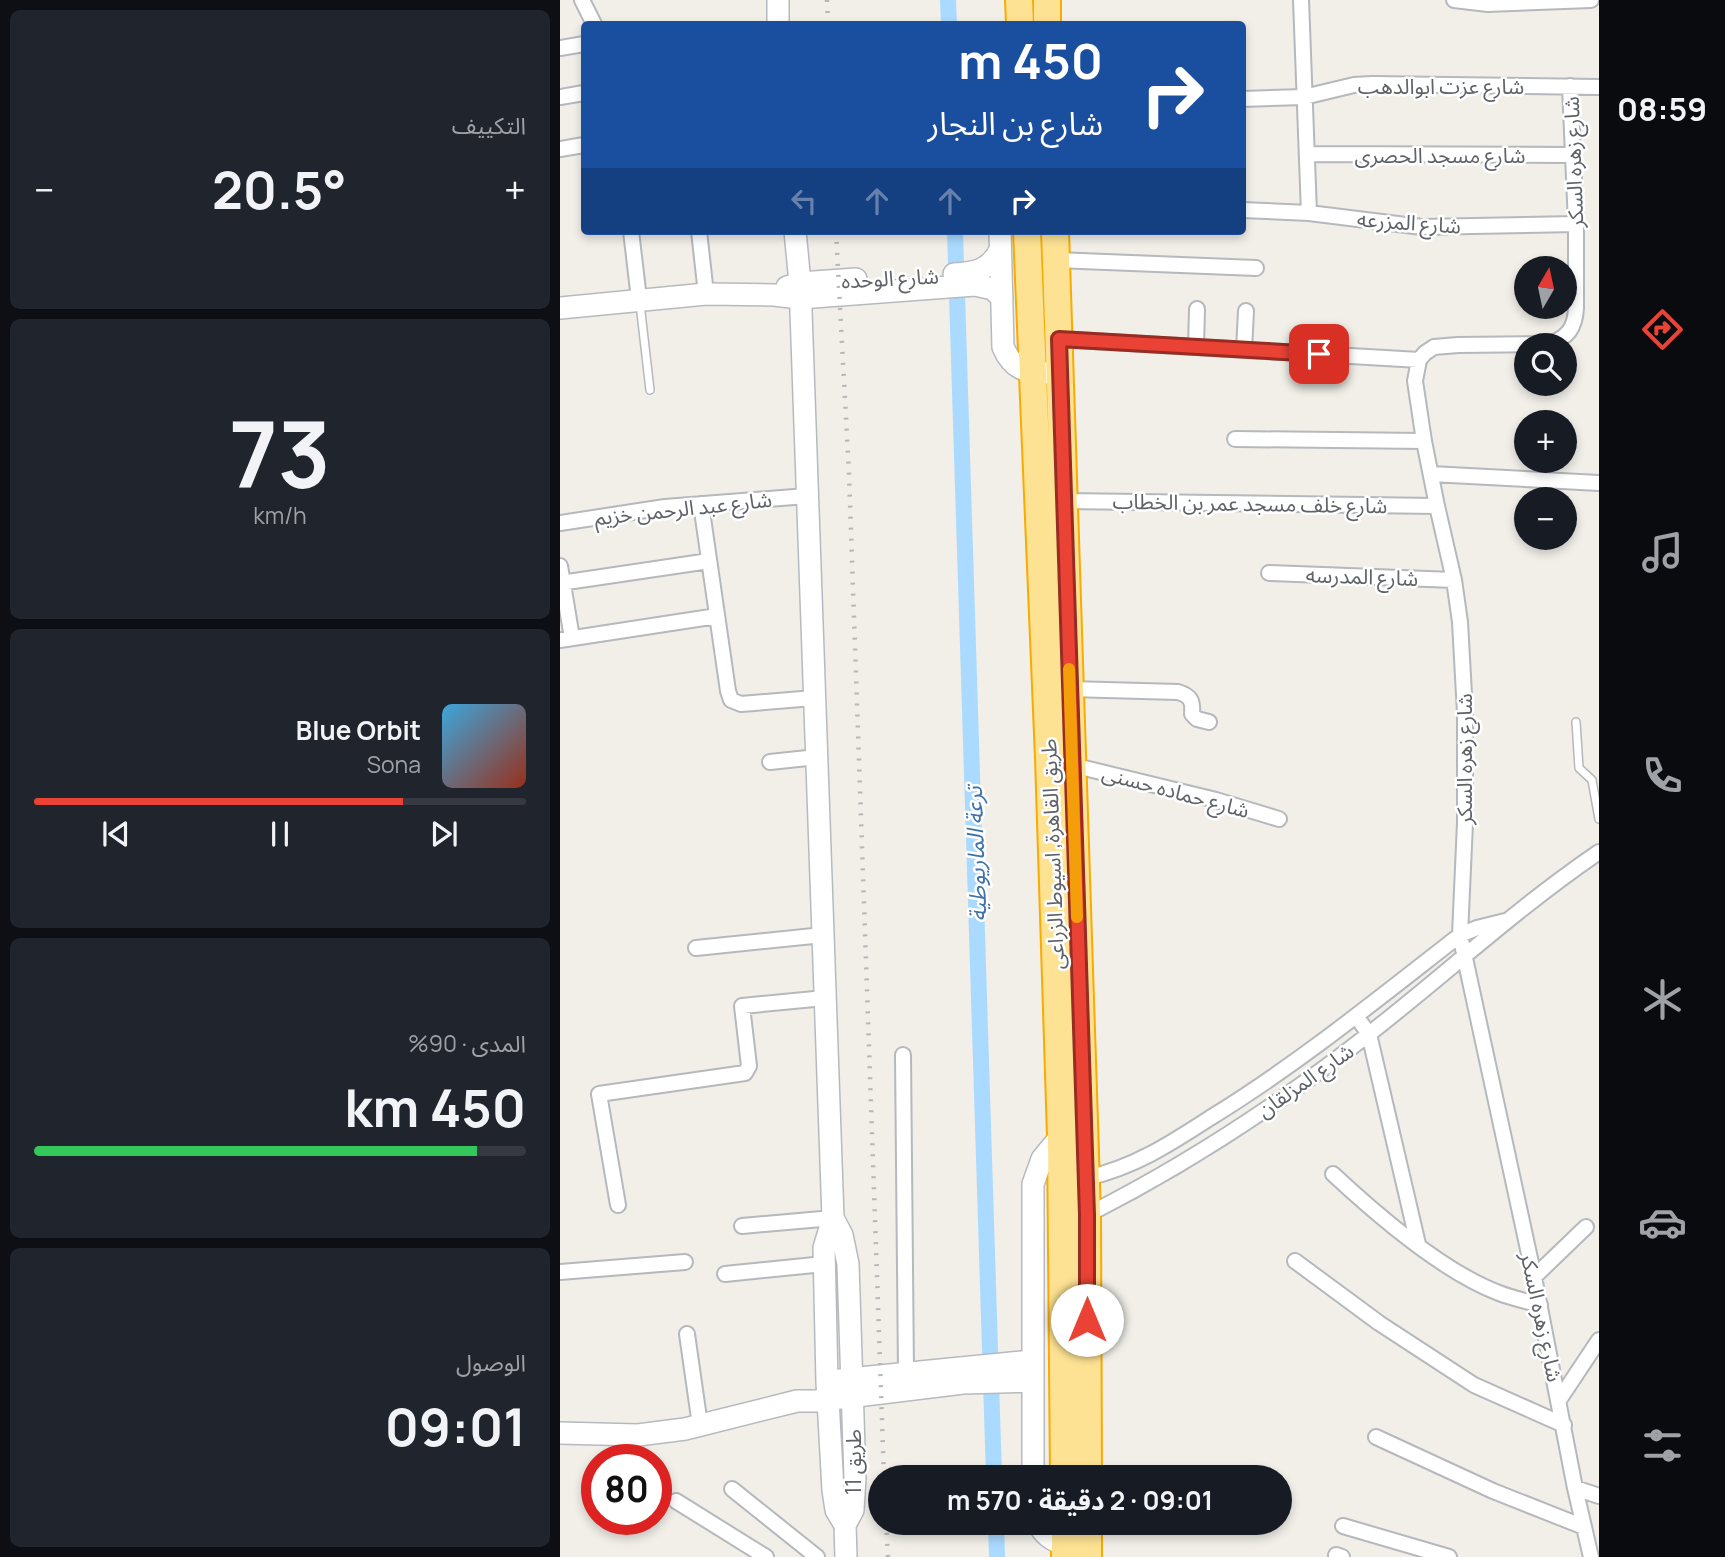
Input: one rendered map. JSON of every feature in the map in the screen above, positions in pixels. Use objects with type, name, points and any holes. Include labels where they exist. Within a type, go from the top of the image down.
[{"type":"highway","points":[[1019,0],[1020,21]]},
{"type":"highway","points":[[1046,0],[1047,21]]},
{"type":"highway","name":"طريق القاهرة, اسيوط الزراعى","points":[[1027,235],[1049,758],[1072,1133],[1086,1178],[1088,1465]]},
{"type":"highway","name":"طريق القاهرة, اسيوط الزراعى","points":[[1055,235],[1072,765],[1072,1133],[1064,1465]]},
{"type":"street","points":[[582,0],[592,21]]},
{"type":"street","points":[[778,0],[778,21]]},
{"type":"street","points":[[1300,0],[1309,213]]},
{"type":"street","points":[[1454,0],[1488,4],[1591,0]]},
{"type":"street","points":[[560,48],[581,44]]},
{"type":"street","name":"شارع عزت ابوالدهب","points":[[1246,99],[1304,97],[1362,84],[1599,87]]},
{"type":"street","name":"شارع زهره السكر","points":[[1570,86],[1576,225],[1576,321],[1562,340],[1550,344],[1434,347],[1419,360],[1415,381],[1424,441],[1454,579],[1460,622],[1465,713],[1465,823],[1460,935],[1591,1557]]},
{"type":"street","points":[[560,97],[581,94]]},
{"type":"street","points":[[560,149],[581,146]]},
{"type":"street","name":"شارع مسجد الحصرى","points":[[1307,154],[1574,155]]},
{"type":"street","name":"شارع المزرعه","points":[[1246,210],[1309,213],[1422,227],[1576,225]]},
{"type":"street","points":[[631,235],[639,299]]},
{"type":"street","points":[[699,235],[706,294]]},
{"type":"street","points":[[742,1226],[833,1218],[800,290],[795,235]]},
{"type":"street","points":[[1000,241],[1003,347],[1009,360],[1019,369],[1032,373],[1060,372]]},
{"type":"street","points":[[974,279],[990,265],[1000,241]]},
{"type":"street","points":[[1056,260],[1256,268]]},
{"type":"street","name":"شارع الوحده","points":[[560,307],[706,294],[774,295],[800,290],[974,279],[993,289],[1002,298]]},
{"type":"street","points":[[1196,347],[1197,309]]},
{"type":"street","points":[[1244,350],[1246,311]]},
{"type":"street","points":[[1059,339],[1419,360]]},
{"type":"street","points":[[1235,439],[1424,441]]},
{"type":"street","points":[[1431,474],[1599,483]]},
{"type":"street","name":"شارع عبد الرحمن خزيم","points":[[560,523],[617,513],[807,496]]},
{"type":"street","name":"شارع خلف مسجد عمر بن الخطاب","points":[[1064,500],[1437,506]]},
{"type":"street","points":[[701,504],[728,691],[736,704],[814,698]]},
{"type":"street","points":[[561,582],[709,561]]},
{"type":"street","points":[[560,566],[566,639],[717,616]]},
{"type":"street","name":"شارع المدرسه","points":[[1269,573],[1454,579]]},
{"type":"street","points":[[1070,689],[1178,692],[1188,696],[1193,703],[1192,714],[1197,719],[1209,722]]},
{"type":"street","points":[[770,762],[817,757]]},
{"type":"street","name":"شارع حماده حسنى","points":[[1072,765],[1204,797],[1279,819]]},
{"type":"street","name":"شارع المزلقان","points":[[1087,1215],[1133,1191],[1272,1104],[1369,1034],[1506,921],[1597,858]]},
{"type":"street","name":"شارع المزلقان","points":[[1086,1178],[1125,1168],[1152,1155],[1261,1087],[1460,935],[1506,921]]},
{"type":"street","points":[[696,948],[823,935]]},
{"type":"street","points":[[618,1205],[598,1096],[601,1092],[745,1073],[749,1066],[742,1006],[825,998]]},
{"type":"street","points":[[1356,1016],[1369,1034],[1418,1244]]},
{"type":"street","points":[[903,1055],[906,1373]]},
{"type":"street","points":[[1261,1087],[1272,1104]]},
{"type":"street","points":[[1032,1465],[1024,1371],[1033,1184],[1042,1159],[1072,1133]]},
{"type":"street","points":[[1125,1168],[1133,1191]]},
{"type":"street","points":[[1334,1174],[1357,1196],[1418,1244],[1480,1284],[1499,1293],[1540,1305]]},
{"type":"street","name":"طريق 11","points":[[833,1218],[826,1235],[824,1264],[827,1391],[833,1490],[836,1510],[845,1525],[846,1557]]},
{"type":"street","name":"طريق 11","points":[[833,1218],[842,1235],[848,1264],[854,1495],[853,1510],[845,1525]]},
{"type":"street","points":[[1534,1277],[1586,1227]]},
{"type":"street","points":[[1294,1261],[1389,1330],[1474,1385],[1564,1425]]},
{"type":"street","points":[[560,1272],[685,1262]]},
{"type":"street","points":[[725,1273],[824,1264]]},
{"type":"street","points":[[687,1334],[700,1425]]},
{"type":"street","points":[[1559,1400],[1599,1340]]},
{"type":"street","points":[[560,1433],[638,1435],[700,1425],[827,1391],[1024,1371]]},
{"type":"street","points":[[852,1387],[906,1373],[963,1376]]},
{"type":"street","points":[[1376,1437],[1493,1491],[1584,1527]]},
{"type":"street","points":[[1575,1488],[1599,1496]]},
{"type":"street","points":[[732,1489],[817,1557]]},
{"type":"street","points":[[676,1501],[766,1557]]},
{"type":"street","points":[[1343,1526],[1449,1557]]},
{"type":"street","points":[[1046,1535],[1051,1540],[1074,1543]]},
{"type":"lane","points":[[639,299],[650,390]]},
{"type":"lane","points":[[1576,722],[1579,768],[1594,784],[1599,819]]},
{"type":"waterway","name":"ترعة الماريوطية","points":[[948,0],[949,21]]},
{"type":"waterway","name":"ترعة الماريوطية","points":[[955,235],[994,1465]]},
{"type":"waterway","name":"ترعة الماريوطية","points":[[996,1535],[997,1557]]},
{"type":"railway","points":[[827,0],[828,21]]},
{"type":"railway","points":[[836,235],[849,474],[884,1465]]},
{"type":"railway","points":[[887,1535],[888,1557]]},
{"type":"slow traffic","points":[[1069,669],[1077,917]]},
{"type":"route","points":[[1087,1320],[1087,1215],[1059,339],[1319,354]]}]
